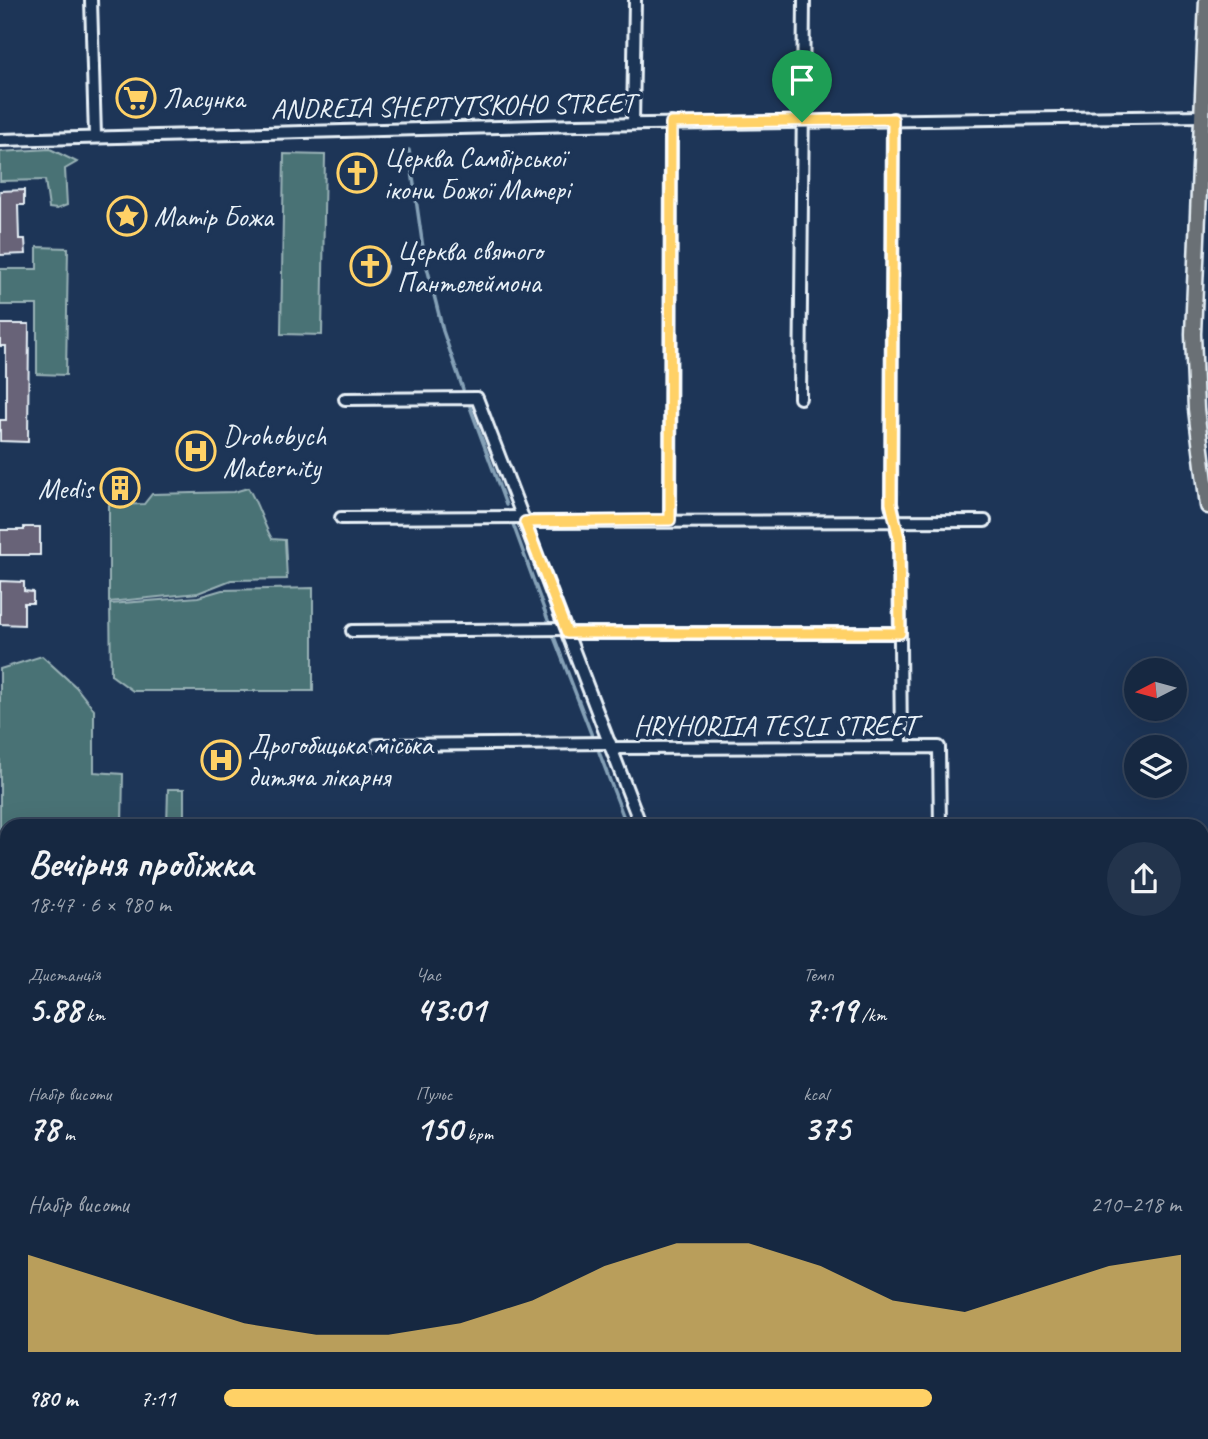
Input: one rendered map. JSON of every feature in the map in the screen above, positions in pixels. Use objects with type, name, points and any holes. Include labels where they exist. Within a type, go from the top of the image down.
[{"type":"main road","points":[[1207,0],[1193,346],[1198,425],[1208,506]]},
{"type":"street","points":[[91,0],[95,136]]},
{"type":"street","points":[[633,124],[635,0]]},
{"type":"street","points":[[800,398],[804,0]]},
{"type":"street","name":"ANDREIA SHEPTYTSKOHO STREET","points":[[0,140],[671,123],[1202,116]]},
{"type":"street","points":[[893,119],[891,503],[899,538],[901,746]]},
{"type":"street","points":[[670,520],[671,123]]},
{"type":"street","points":[[345,399],[477,398],[638,819]]},
{"type":"street","points":[[341,518],[985,522]]},
{"type":"street","points":[[352,631],[900,633]]},
{"type":"street","name":"HRYHORIIA TESLI STREET","points":[[377,745],[939,747],[940,819]]},
{"type":"green space","points":[[50,149],[77,162],[65,169],[67,205],[57,209],[49,208],[45,180],[0,181],[0,152]]},
{"type":"green space","points":[[284,154],[325,155],[322,335],[281,334]]},
{"type":"green space","points":[[37,247],[68,248],[66,375],[37,374],[37,305],[0,305],[0,269],[37,269]]},
{"type":"green space","points":[[248,488],[272,539],[285,540],[287,579],[231,580],[198,593],[109,602],[109,505],[144,504],[152,494],[234,492]]},
{"type":"green space","points":[[313,588],[313,691],[133,691],[111,675],[110,604],[198,597],[222,590]]},
{"type":"green space","points":[[42,656],[76,687],[94,710],[94,772],[123,774],[122,819],[0,819],[0,669]]},
{"type":"green space","points":[[168,789],[184,789],[184,819],[167,819]]},
{"type":"building","name":"Церква Самбірської ікони Божої Матері","points":[[368,168],[368,171],[375,171],[375,181],[340,181],[339,171]]},
{"type":"building","points":[[24,190],[24,205],[18,205],[19,239],[25,239],[26,254],[0,255],[0,191]]},
{"type":"building","name":"Церква святого Пантелеймона","points":[[370,249],[382,254],[387,266],[382,278],[370,283],[358,278],[353,266],[358,254]]},
{"type":"building","points":[[0,324],[29,324],[28,442],[0,441],[0,420],[6,420],[6,346],[0,346]]},
{"type":"building","name":"Medis","points":[[118,476],[130,476],[129,497],[110,496],[110,480]]},
{"type":"building","points":[[24,527],[40,527],[40,555],[0,555],[0,530],[24,530]]},
{"type":"building","points":[[0,581],[24,582],[24,591],[33,592],[33,603],[24,603],[24,625],[0,624]]},
{"type":"waterway","points":[[409,150],[424,255],[443,331],[463,389]]},
{"type":"waterway","points":[[470,407],[506,505]]},
{"type":"waterway","points":[[513,524],[549,623]]},
{"type":"waterway","points":[[554,637],[592,736]]},
{"type":"waterway","points":[[599,752],[624,819]]},
{"type":"place","name":"Ласунка","points":[[136,98]]},
{"type":"place","name":"Церква Самбірської ікони Божої Матері","points":[[357,173]]},
{"type":"place","name":"Матір Божа","points":[[127,216]]},
{"type":"place","name":"Церква святого Пантелеймона","points":[[370,266]]},
{"type":"place","name":"Drohobych Maternity","points":[[196,451]]},
{"type":"place","name":"Medis","points":[[120,488]]},
{"type":"place","name":"Дрогобицька міська дитяча лікарня","points":[[221,760]]},
{"type":"route","points":[[893,119],[891,510],[899,538],[900,633],[567,633],[525,522],[670,520],[671,123],[802,122],[893,119]]}]
